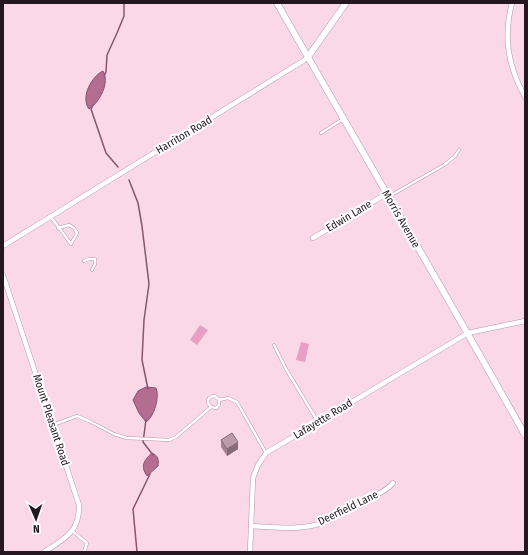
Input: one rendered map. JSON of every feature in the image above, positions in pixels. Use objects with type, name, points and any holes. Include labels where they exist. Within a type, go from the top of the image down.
[{"type":"street","name":"Morris Avenue","points":[[277,3],[468,333],[525,435]]},
{"type":"street","name":"Harriton Road","points":[[3,246],[200,126],[303,61],[308,57],[346,3]]},
{"type":"street","points":[[512,3],[507,38],[510,63],[525,96]]},
{"type":"street","name":"Edwin Lane","points":[[313,238],[387,195]]},
{"type":"street","name":"Mount Pleasant Road","points":[[3,276],[79,505],[78,522],[72,531],[64,539],[44,552]]},
{"type":"street","name":"Lafayette Road","points":[[250,552],[253,478],[258,465],[266,453],[468,333],[525,321]]},
{"type":"street","name":"Deerfield Lane","points":[[251,526],[295,528],[316,525],[328,521],[369,499],[390,487],[393,483]]},
{"type":"lane","points":[[321,133],[343,119]]},
{"type":"lane","points":[[387,195],[444,165],[455,156],[459,150]]},
{"type":"lane","points":[[51,216],[58,228],[71,244],[76,233],[74,228],[69,225],[58,228]]},
{"type":"lane","points":[[84,261],[94,259],[95,264],[92,270]]},
{"type":"lane","points":[[274,345],[286,369],[318,422]]},
{"type":"lane","points":[[212,408],[208,403],[209,398],[215,396],[220,400]]},
{"type":"lane","points":[[220,400],[228,398],[237,402],[266,453]]},
{"type":"lane","points":[[52,425],[77,416],[114,434],[127,438],[169,440],[176,437],[212,408],[216,408],[219,405],[220,400]]},
{"type":"lane","points":[[72,531],[87,543],[84,552]]},
{"type":"shaded area","points":[[103,71],[105,76],[105,86],[103,92],[97,102],[89,109],[86,99],[88,87],[95,77]]},
{"type":"shaded area","points":[[200,325],[208,330],[197,345],[190,340]]},
{"type":"shaded area","points":[[301,342],[309,344],[305,362],[296,360]]},
{"type":"shaded area","points":[[146,387],[156,388],[157,401],[152,416],[146,422],[139,413],[133,400],[138,391]]},
{"type":"shaded area","points":[[152,453],[158,458],[158,466],[147,476],[143,466],[147,458]]},
{"type":"building","points":[[232,433],[238,442],[227,449],[221,440]]},
{"type":"waterway","points":[[104,76],[106,72],[107,55],[124,16],[124,3]]},
{"type":"waterway","points":[[93,105],[91,109],[106,153],[118,167]]},
{"type":"waterway","points":[[129,180],[138,203],[149,284],[144,320],[142,360],[148,389]]},
{"type":"waterway","points":[[146,420],[143,442],[153,455]]},
{"type":"waterway","points":[[137,552],[133,509],[150,474]]}]
